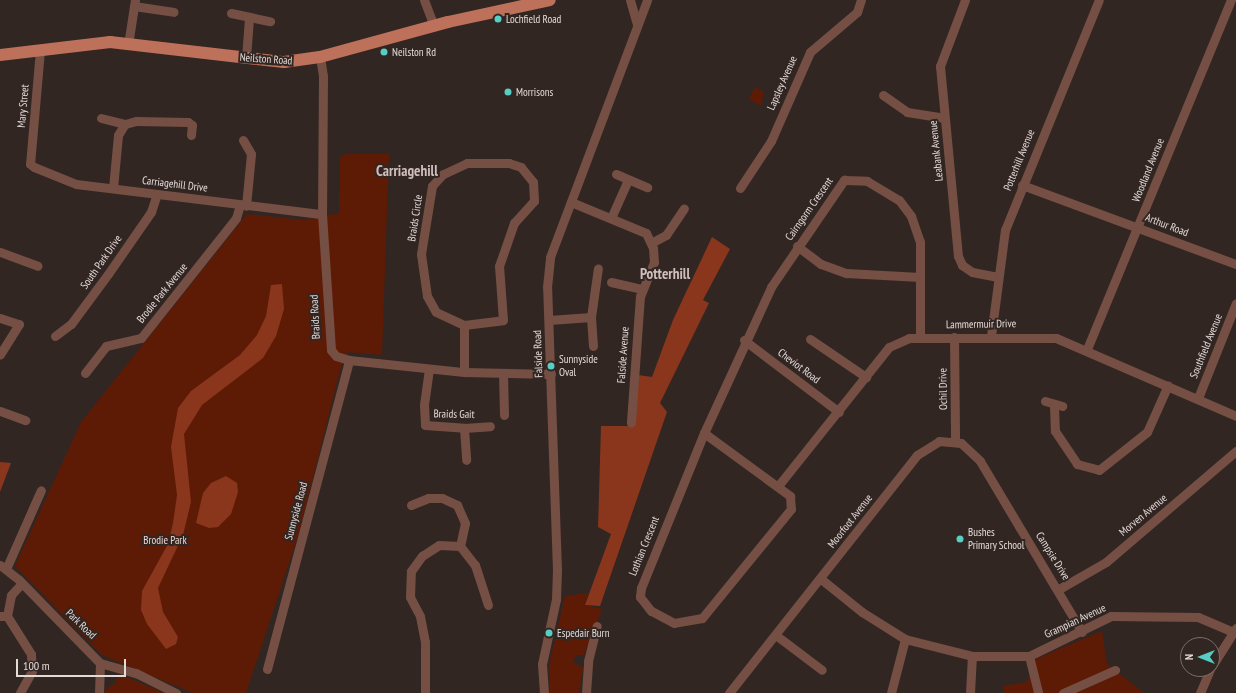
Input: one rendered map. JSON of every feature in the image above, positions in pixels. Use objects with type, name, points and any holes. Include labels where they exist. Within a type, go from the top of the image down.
[{"type":"main road","name":"Neilston Road","points":[[0,55],[91,42],[284,62],[320,57],[434,26],[544,1]]},
{"type":"street","points":[[424,0],[434,26]]},
{"type":"street","points":[[630,0],[637,28]]},
{"type":"street","name":"Falside Road","points":[[544,693],[542,664],[556,599],[558,570],[549,320],[550,257],[647,0]]},
{"type":"street","name":"Lapsley Avenue","points":[[740,188],[771,141],[810,52],[856,12],[862,0]]},
{"type":"street","name":"Leabank Avenue","points":[[965,0],[940,66],[944,118],[960,261],[972,272],[997,277]]},
{"type":"street","name":"Potterhill Avenue","points":[[991,336],[997,277],[1005,230],[1022,185],[1099,0]]},
{"type":"street","name":"Woodland Avenue","points":[[1087,349],[1231,0]]},
{"type":"street","points":[[128,45],[134,3],[174,12]]},
{"type":"street","points":[[231,13],[270,22]]},
{"type":"street","points":[[246,58],[249,18]]},
{"type":"street","name":"Mary Street","points":[[30,164],[40,50]]},
{"type":"street","name":"Braids Road","points":[[320,57],[323,76],[322,214],[328,343],[336,356],[349,360],[464,372],[551,374]]},
{"type":"street","points":[[883,95],[907,112],[944,118]]},
{"type":"street","points":[[101,118],[125,124],[136,120],[188,122],[192,125],[191,135]]},
{"type":"street","points":[[113,188],[118,135],[125,124]]},
{"type":"street","name":"Brodie Park Avenue","points":[[85,373],[106,346],[141,338],[236,218],[243,205],[251,154],[243,140]]},
{"type":"street","name":"Braids Circle","points":[[467,163],[510,163],[521,167],[533,182],[534,201],[514,223],[499,266],[503,320],[464,324],[436,312],[427,296],[421,254],[432,186],[442,174],[467,163]]},
{"type":"street","name":"Carriagehill Drive","points":[[30,164],[76,184],[322,214]]},
{"type":"street","points":[[616,174],[647,187]]},
{"type":"street","points":[[611,218],[628,180]]},
{"type":"street","name":"Cairngorm Crescent","points":[[704,433],[744,340],[797,246],[844,180],[867,181],[898,200],[911,216],[920,242],[920,337]]},
{"type":"street","name":"Arthur Road","points":[[1022,185],[1236,264]]},
{"type":"street","name":"South Park Drive","points":[[56,336],[71,324],[108,274],[151,212],[157,194]]},
{"type":"street","points":[[571,202],[646,233],[651,243],[666,235],[684,208]]},
{"type":"street","name":"Falside Avenue","points":[[631,424],[641,289],[654,262],[651,243]]},
{"type":"street","points":[[797,246],[821,264],[846,273],[920,277]]},
{"type":"street","points":[[0,252],[38,266]]},
{"type":"street","points":[[593,346],[591,317],[598,268]]},
{"type":"street","points":[[610,282],[641,289]]},
{"type":"street","name":"Southfield Avenue","points":[[1198,398],[1236,303]]},
{"type":"street","points":[[549,320],[591,317]]},
{"type":"street","points":[[0,318],[19,324],[0,354]]},
{"type":"street","points":[[464,324],[464,372]]},
{"type":"street","name":"Lammermuir Drive","points":[[778,486],[839,412],[892,344],[920,337],[1044,336],[1087,349],[1236,416]]},
{"type":"street","name":"Ochil Drive","points":[[954,337],[956,442]]},
{"type":"street","points":[[810,339],[866,377]]},
{"type":"street","name":"Cheviot Road","points":[[744,340],[839,412]]},
{"type":"street","name":"Sunnyside Road","points":[[267,669],[349,360]]},
{"type":"street","name":"Braids Gait","points":[[429,369],[424,405],[426,425],[464,428],[490,426]]},
{"type":"street","points":[[503,373],[504,415]]},
{"type":"street","points":[[1054,404],[1055,431],[1077,464],[1099,470],[1147,432],[1168,385]]},
{"type":"street","points":[[0,411],[25,420]]},
{"type":"street","points":[[464,428],[466,460]]},
{"type":"street","name":"Lothian Crescent","points":[[704,433],[778,486],[790,496],[791,509],[702,618],[674,623],[651,611],[640,597],[646,568],[704,433]]},
{"type":"street","name":"Moorfoot Avenue","points":[[733,692],[917,455],[932,444],[956,442]]},
{"type":"street","name":"Campsie Drive","points":[[956,442],[966,446],[980,461],[1059,589],[1082,632]]},
{"type":"street","name":"Morven Avenue","points":[[1059,589],[1106,562],[1236,451]]},
{"type":"street","points":[[3,567],[41,490]]},
{"type":"street","points":[[411,504],[428,498],[442,498],[456,505],[465,523],[460,546]]},
{"type":"street","points":[[425,693],[425,642],[420,616],[410,598],[412,571],[422,556],[439,545],[460,546],[475,565],[488,605]]},
{"type":"street","name":"Park Road","points":[[3,567],[22,583],[100,663]]},
{"type":"street","name":"Grampian Avenue","points":[[821,578],[862,612],[905,640],[972,656],[1029,656],[1082,632],[1111,616],[1198,616],[1235,630]]},
{"type":"street","points":[[20,693],[29,678],[32,659],[3,616],[11,595],[22,583]]},
{"type":"street","points":[[586,693],[588,661],[597,626]]},
{"type":"street","points":[[1220,653],[1235,630]]},
{"type":"street","points":[[777,636],[822,670]]},
{"type":"street","points":[[891,693],[905,640]]},
{"type":"street","points":[[970,693],[972,656]]},
{"type":"street","points":[[1029,656],[1038,693]]},
{"type":"street","points":[[99,693],[100,663],[136,673],[176,693]]},
{"type":"street","points":[[1063,693],[1115,670]]},
{"type":"street","points":[[1200,693],[1207,677]]},
{"type":"green space","points":[[755,87],[764,92],[761,106],[749,99]]},
{"type":"green space","name":"Brodie Park","points":[[346,154],[389,154],[382,355],[348,352],[340,370],[299,533],[246,693],[193,693],[102,655],[15,566],[81,422],[247,214],[304,220],[339,213],[340,157]]},
{"type":"green space","points":[[588,593],[585,605],[602,609],[584,655],[576,655],[573,662],[583,668],[579,693],[550,693],[549,666],[565,596]]},
{"type":"green space","points":[[1102,631],[1107,664],[1144,693],[1004,693],[1003,686],[1027,682],[1036,659]]},
{"type":"green space","points":[[119,674],[164,693],[106,693],[105,690],[115,683]]},
{"type":"shaded area","points":[[712,237],[730,249],[703,300],[709,303],[660,403],[667,412],[600,606],[585,605],[611,534],[598,527],[601,426],[633,426],[638,375],[652,377],[673,320]]},
{"type":"shaded area","points":[[282,284],[284,309],[276,336],[263,358],[202,405],[184,434],[191,502],[183,535],[158,588],[163,612],[178,637],[176,644],[166,649],[147,624],[141,610],[142,591],[168,544],[173,523],[177,495],[171,447],[178,408],[191,391],[240,355],[257,335],[266,316],[271,285]]},
{"type":"shaded area","points":[[0,462],[11,463],[0,492]]},
{"type":"shaded area","points":[[226,476],[237,483],[238,492],[231,514],[218,527],[209,528],[196,523],[203,493],[211,483]]},
{"type":"place","name":"Lochfield Road","points":[[498,19]]},
{"type":"place","name":"Neilston Rd","points":[[384,52]]},
{"type":"place","name":"Morrisons","points":[[508,92]]},
{"type":"place","name":"Sunnyside Oval","points":[[551,366]]},
{"type":"place","name":"Bushes Primary School","points":[[960,539]]},
{"type":"place","name":"Espedair Burn","points":[[549,633]]},
{"type":"district","name":"Carriagehill","points":[[407,171]]},
{"type":"district","name":"Potterhill","points":[[665,274]]}]
